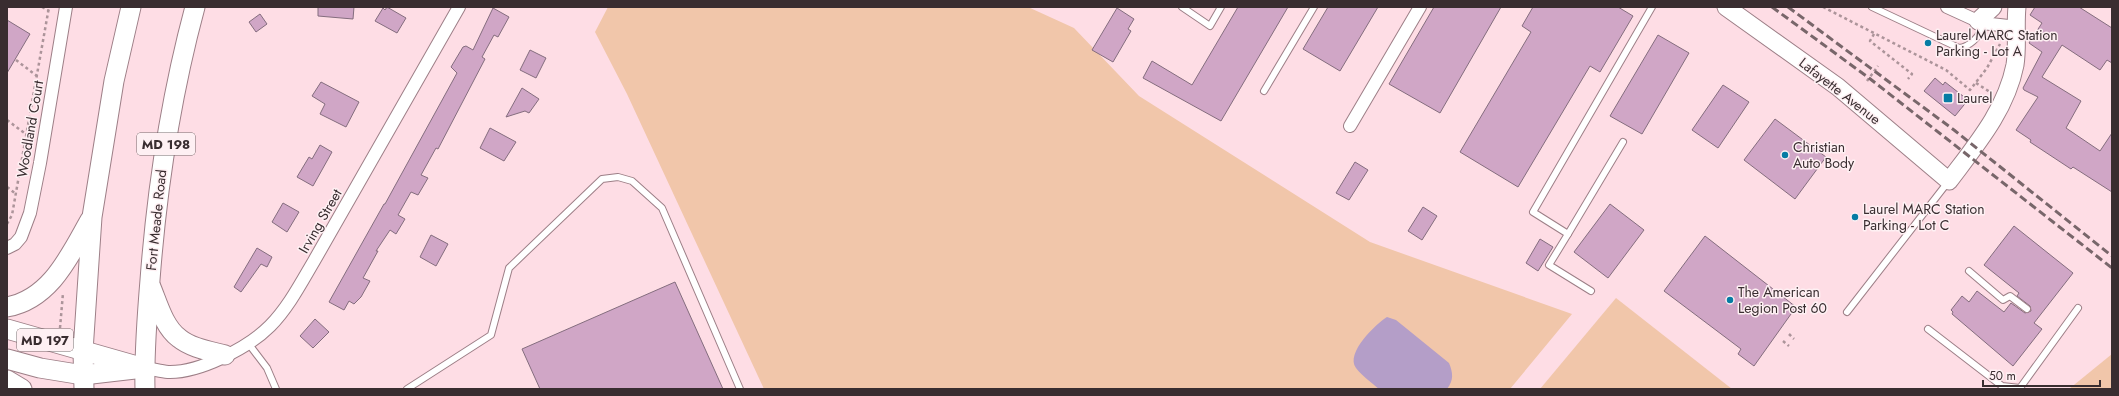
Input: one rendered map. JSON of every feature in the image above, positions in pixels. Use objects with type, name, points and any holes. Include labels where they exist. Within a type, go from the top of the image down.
[{"type":"main road","points":[[84,382],[83,351],[92,217],[114,81],[131,7]]},
{"type":"main road","name":"Fort Meade Road","points":[[145,389],[144,368],[154,219],[176,81],[195,7]]},
{"type":"main road","points":[[7,307],[27,301],[48,285],[92,217]]},
{"type":"main road","points":[[149,283],[164,319],[178,338],[193,346],[225,355]]},
{"type":"main road","name":"MD 197","points":[[7,329],[144,368]]},
{"type":"main road","name":"MD 197","points":[[7,359],[84,382],[144,368]]},
{"type":"main road","points":[[7,380],[22,389]]},
{"type":"street","name":"Woodland Court","points":[[7,248],[15,244],[21,237],[30,213],[40,163],[66,7]]},
{"type":"street","points":[[1350,126],[1420,7]]},
{"type":"street","name":"Lafayette Avenue","points":[[1726,7],[1838,87],[1949,181]]},
{"type":"street","points":[[1947,7],[1982,22],[2017,27]]},
{"type":"street","points":[[1982,22],[1993,7]]},
{"type":"street","points":[[1949,181],[1982,137],[2005,99],[2014,66],[2017,45],[2017,7]]},
{"type":"street","name":"Irving Street","points":[[144,368],[168,372],[203,365],[248,343],[270,326],[290,301],[454,9]]},
{"type":"lane","points":[[1182,7],[1210,26],[1221,7]]},
{"type":"lane","points":[[1264,91],[1314,7]]},
{"type":"lane","points":[[1568,234],[1532,212],[1652,7]]},
{"type":"lane","points":[[1872,7],[1959,48],[1966,47],[1971,43],[1982,22]]},
{"type":"lane","points":[[1591,291],[1549,265],[1623,142]]},
{"type":"lane","points":[[407,389],[491,335],[509,268],[602,179],[618,177],[632,181],[662,208],[740,389]]},
{"type":"lane","points":[[1846,312],[1949,181]]},
{"type":"lane","points":[[1969,271],[2003,300],[2010,296],[2027,309]]},
{"type":"lane","points":[[1928,329],[2002,386],[2020,388],[2078,308]]},
{"type":"lane","points":[[248,343],[267,368],[276,389]]},
{"type":"path","points":[[42,7],[49,11]]},
{"type":"path","points":[[7,224],[12,215],[49,7]]},
{"type":"path","points":[[1823,7],[1946,70],[1970,90],[1987,68],[2000,43]]},
{"type":"path","points":[[1874,34],[1870,41],[1912,74],[1908,79]]},
{"type":"path","points":[[16,60],[37,76]]},
{"type":"path","points":[[1867,81],[1878,66]]},
{"type":"path","points":[[1976,83],[1993,94]]},
{"type":"path","points":[[7,120],[27,135]]},
{"type":"path","points":[[7,188],[16,194]]},
{"type":"path","points":[[59,336],[63,291]]},
{"type":"path","points":[[1789,334],[1794,339]]},
{"type":"path","points":[[1783,341],[1789,346]]},
{"type":"shaded area","points":[[608,7],[1028,7],[1074,28],[1139,96],[1370,242],[1572,314],[1510,389],[764,389],[627,94],[595,32]]},
{"type":"shaded area","points":[[1616,298],[1732,389],[1540,389]]},
{"type":"shaded area","points":[[1387,317],[1396,320],[1449,363],[1452,376],[1451,383],[1447,389],[1379,389],[1358,371],[1354,362],[1358,347],[1369,332]]},
{"type":"shaded area","points":[[2112,354],[2112,389],[2069,389]]},
{"type":"building","points":[[318,7],[354,7],[353,19],[318,16]]},
{"type":"building","points":[[387,7],[406,18],[397,33],[375,21],[383,8],[385,10]]},
{"type":"building","points":[[1238,7],[1288,7],[1221,121],[1143,78],[1152,61],[1192,85]]},
{"type":"building","points":[[1328,7],[1378,7],[1340,71],[1303,49]]},
{"type":"building","points":[[1434,7],[1501,7],[1440,113],[1389,84]]},
{"type":"building","points":[[1533,7],[1618,7],[1633,16],[1600,72],[1590,66],[1518,187],[1460,152],[1531,32],[1522,26]]},
{"type":"building","points":[[2035,7],[2079,7],[2112,28],[2112,63],[2107,60],[2100,70],[2062,45],[2042,77],[2081,101],[2066,128],[2100,151],[2112,133],[2112,192],[2073,167],[2071,169],[2030,142],[2031,140],[2016,130],[2038,97],[2024,90],[2023,88],[2042,52],[2029,43],[2042,23],[2030,15]]},
{"type":"building","points":[[493,8],[509,17],[498,37],[494,35],[482,57],[485,59],[438,149],[436,148],[421,175],[428,178],[418,195],[411,192],[398,215],[405,219],[396,234],[390,230],[376,251],[378,251],[363,278],[370,281],[361,297],[354,304],[349,301],[344,310],[329,302],[457,73],[451,67],[463,47],[466,46],[473,50]]},
{"type":"building","points":[[1117,8],[1134,19],[1128,29],[1131,31],[1113,62],[1092,50]]},
{"type":"building","points":[[260,14],[267,24],[256,32],[249,22]]},
{"type":"building","points":[[7,20],[30,34],[7,73]]},
{"type":"building","points":[[1658,35],[1689,53],[1642,134],[1610,116]]},
{"type":"building","points":[[530,50],[546,58],[536,78],[520,70]]},
{"type":"building","name":"Laurel","points":[[1935,78],[1943,85],[1945,82],[1968,100],[1955,116],[1924,91]]},
{"type":"building","points":[[321,82],[359,102],[346,127],[320,114],[325,104],[312,96]]},
{"type":"building","points":[[1723,85],[1749,102],[1718,148],[1692,130]]},
{"type":"building","points":[[522,88],[539,99],[529,113],[525,111],[506,117]]},
{"type":"building","points":[[1775,119],[1826,157],[1795,199],[1744,160]]},
{"type":"building","points":[[490,128],[516,142],[504,161],[480,148]]},
{"type":"building","points":[[320,145],[332,152],[313,186],[297,177],[309,157],[312,159]]},
{"type":"building","points":[[1355,162],[1368,170],[1349,200],[1336,193]]},
{"type":"building","points":[[283,203],[299,212],[287,232],[272,222]]},
{"type":"building","points":[[1610,204],[1644,230],[1608,278],[1574,252]]},
{"type":"building","points":[[1423,207],[1437,216],[1422,240],[1408,231]]},
{"type":"building","points":[[2014,226],[2073,273],[2034,323],[2042,329],[2013,366],[1952,314],[1953,312],[1951,310],[1962,296],[1969,302],[1977,291],[2004,312],[2011,303],[2025,313],[2031,311],[2030,306],[2017,296],[2019,293],[1984,265]]},
{"type":"building","points":[[431,235],[448,244],[436,266],[420,257]]},
{"type":"building","name":"The American Legion Post 60","points":[[1705,236],[1796,307],[1754,366],[1738,354],[1741,349],[1664,291]]},
{"type":"building","points":[[1540,239],[1553,247],[1538,271],[1526,263]]},
{"type":"building","points":[[257,248],[272,257],[267,267],[261,264],[241,292],[234,287]]},
{"type":"building","points":[[675,282],[723,389],[540,389],[522,349]]},
{"type":"building","points":[[315,319],[329,332],[313,348],[300,336]]},
{"type":"railway","points":[[1772,7],[1869,78],[2112,268]]},
{"type":"railway","points":[[1788,7],[1954,130],[2112,256]]},
{"type":"place","name":"Laurel MARC Station Parking - Lot A","points":[[1928,43]]},
{"type":"place","name":"Laurel","points":[[1948,98]]},
{"type":"place","name":"Christian Auto Body","points":[[1785,155]]},
{"type":"place","name":"Laurel MARC Station Parking - Lot C","points":[[1855,217]]},
{"type":"place","name":"The American Legion Post 60","points":[[1730,300]]}]
